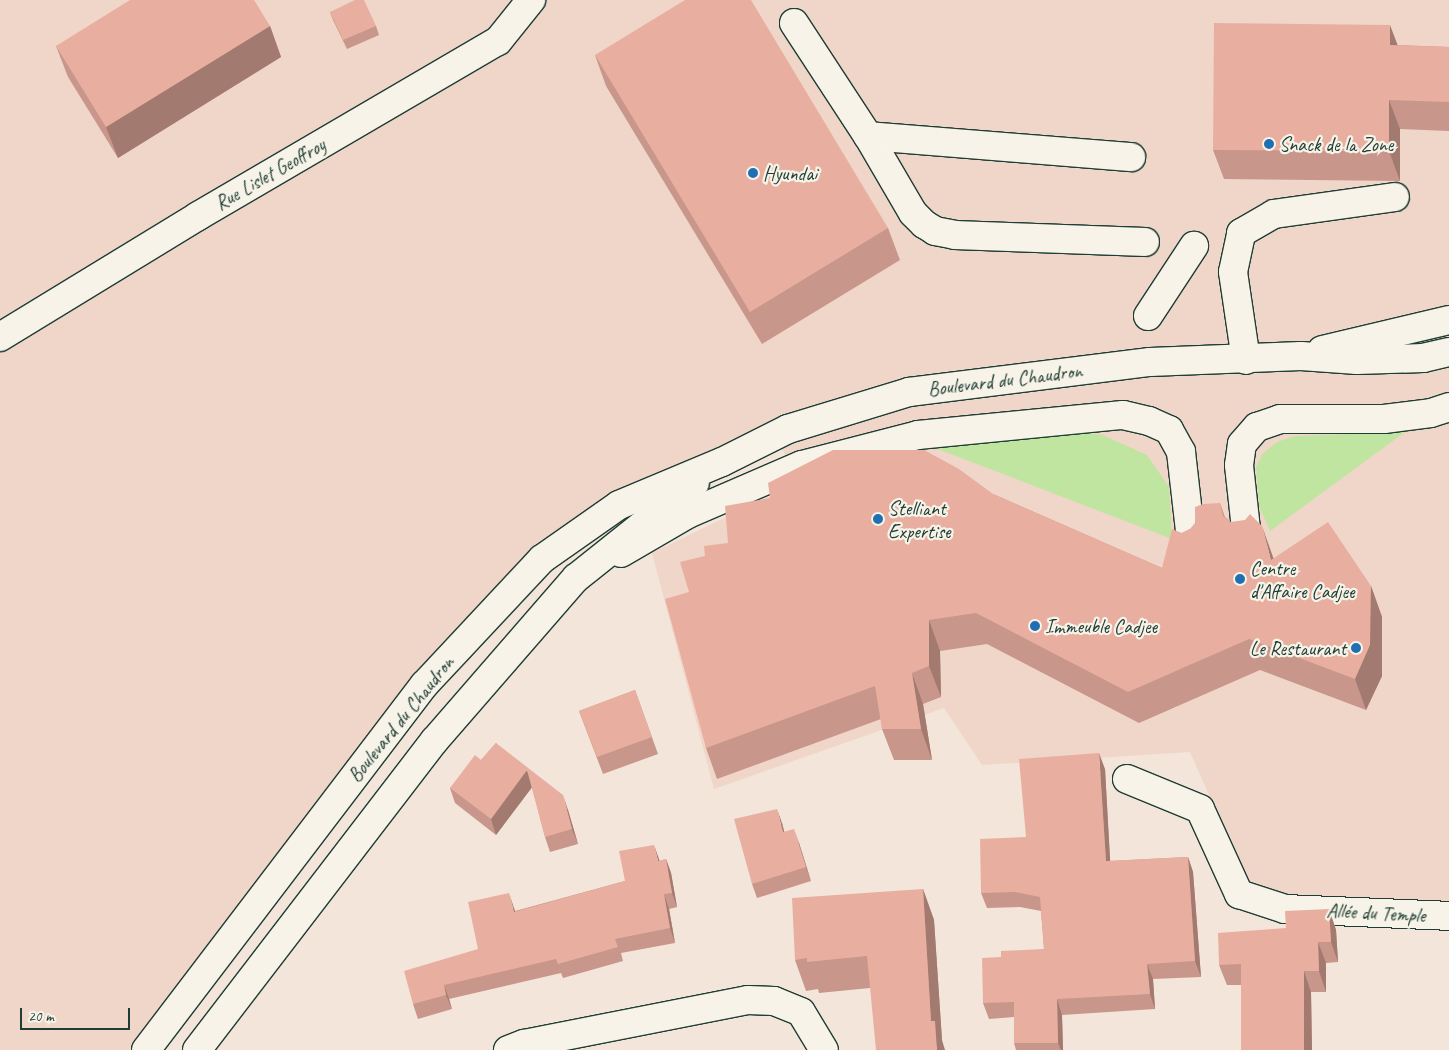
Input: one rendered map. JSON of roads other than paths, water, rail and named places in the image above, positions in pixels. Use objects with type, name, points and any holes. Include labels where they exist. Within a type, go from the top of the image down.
[{"type":"main road","name":"Rue Lislet Geoffroy","points":[[0,337],[198,216],[498,41],[531,0]]},
{"type":"main road","points":[[794,23],[868,136],[913,213],[935,231],[955,235],[1145,242]]},
{"type":"main road","points":[[868,136],[1131,157]]},
{"type":"main road","points":[[1246,360],[1233,272],[1241,233],[1274,214],[1395,197]]},
{"type":"main road","points":[[1148,316],[1194,246]]},
{"type":"main road","name":"Boulevard du Chaudron","points":[[1301,356],[1449,320]]},
{"type":"main road","name":"Boulevard du Chaudron","points":[[146,1050],[425,684],[542,559],[619,505],[722,462],[788,429],[909,392],[1150,362],[1246,360],[1301,356],[1357,360],[1440,357]]},
{"type":"main road","points":[[1247,538],[1239,465],[1242,444],[1257,427],[1280,419],[1384,418],[1431,413],[1449,407]]},
{"type":"main road","points":[[576,578],[688,514],[802,465],[918,435],[1048,420],[1122,415],[1140,419],[1169,430],[1181,452],[1192,548]]},
{"type":"main road","points":[[788,429],[802,465]]},
{"type":"main road","name":"Boulevard du Chaudron","points":[[198,1050],[435,740],[576,578],[722,462]]},
{"type":"main road","name":"Allée du Temple","points":[[1127,779],[1200,810],[1239,894],[1285,909],[1449,916]]},
{"type":"main road","points":[[508,1050],[524,1044],[748,1000],[774,1001],[801,1012],[824,1050]]},
{"type":"place","name":"Snack de la Zone","points":[[1269,144]]},
{"type":"place","name":"Hyundai","points":[[753,173]]},
{"type":"place","name":"Stelliant Expertise","points":[[878,519]]},
{"type":"place","name":"Centre d'Affaire Cadjee","points":[[1240,579]]},
{"type":"place","name":"Immeuble Cadjee","points":[[1035,626]]},
{"type":"place","name":"Le Restaurant","points":[[1356,648]]}]
